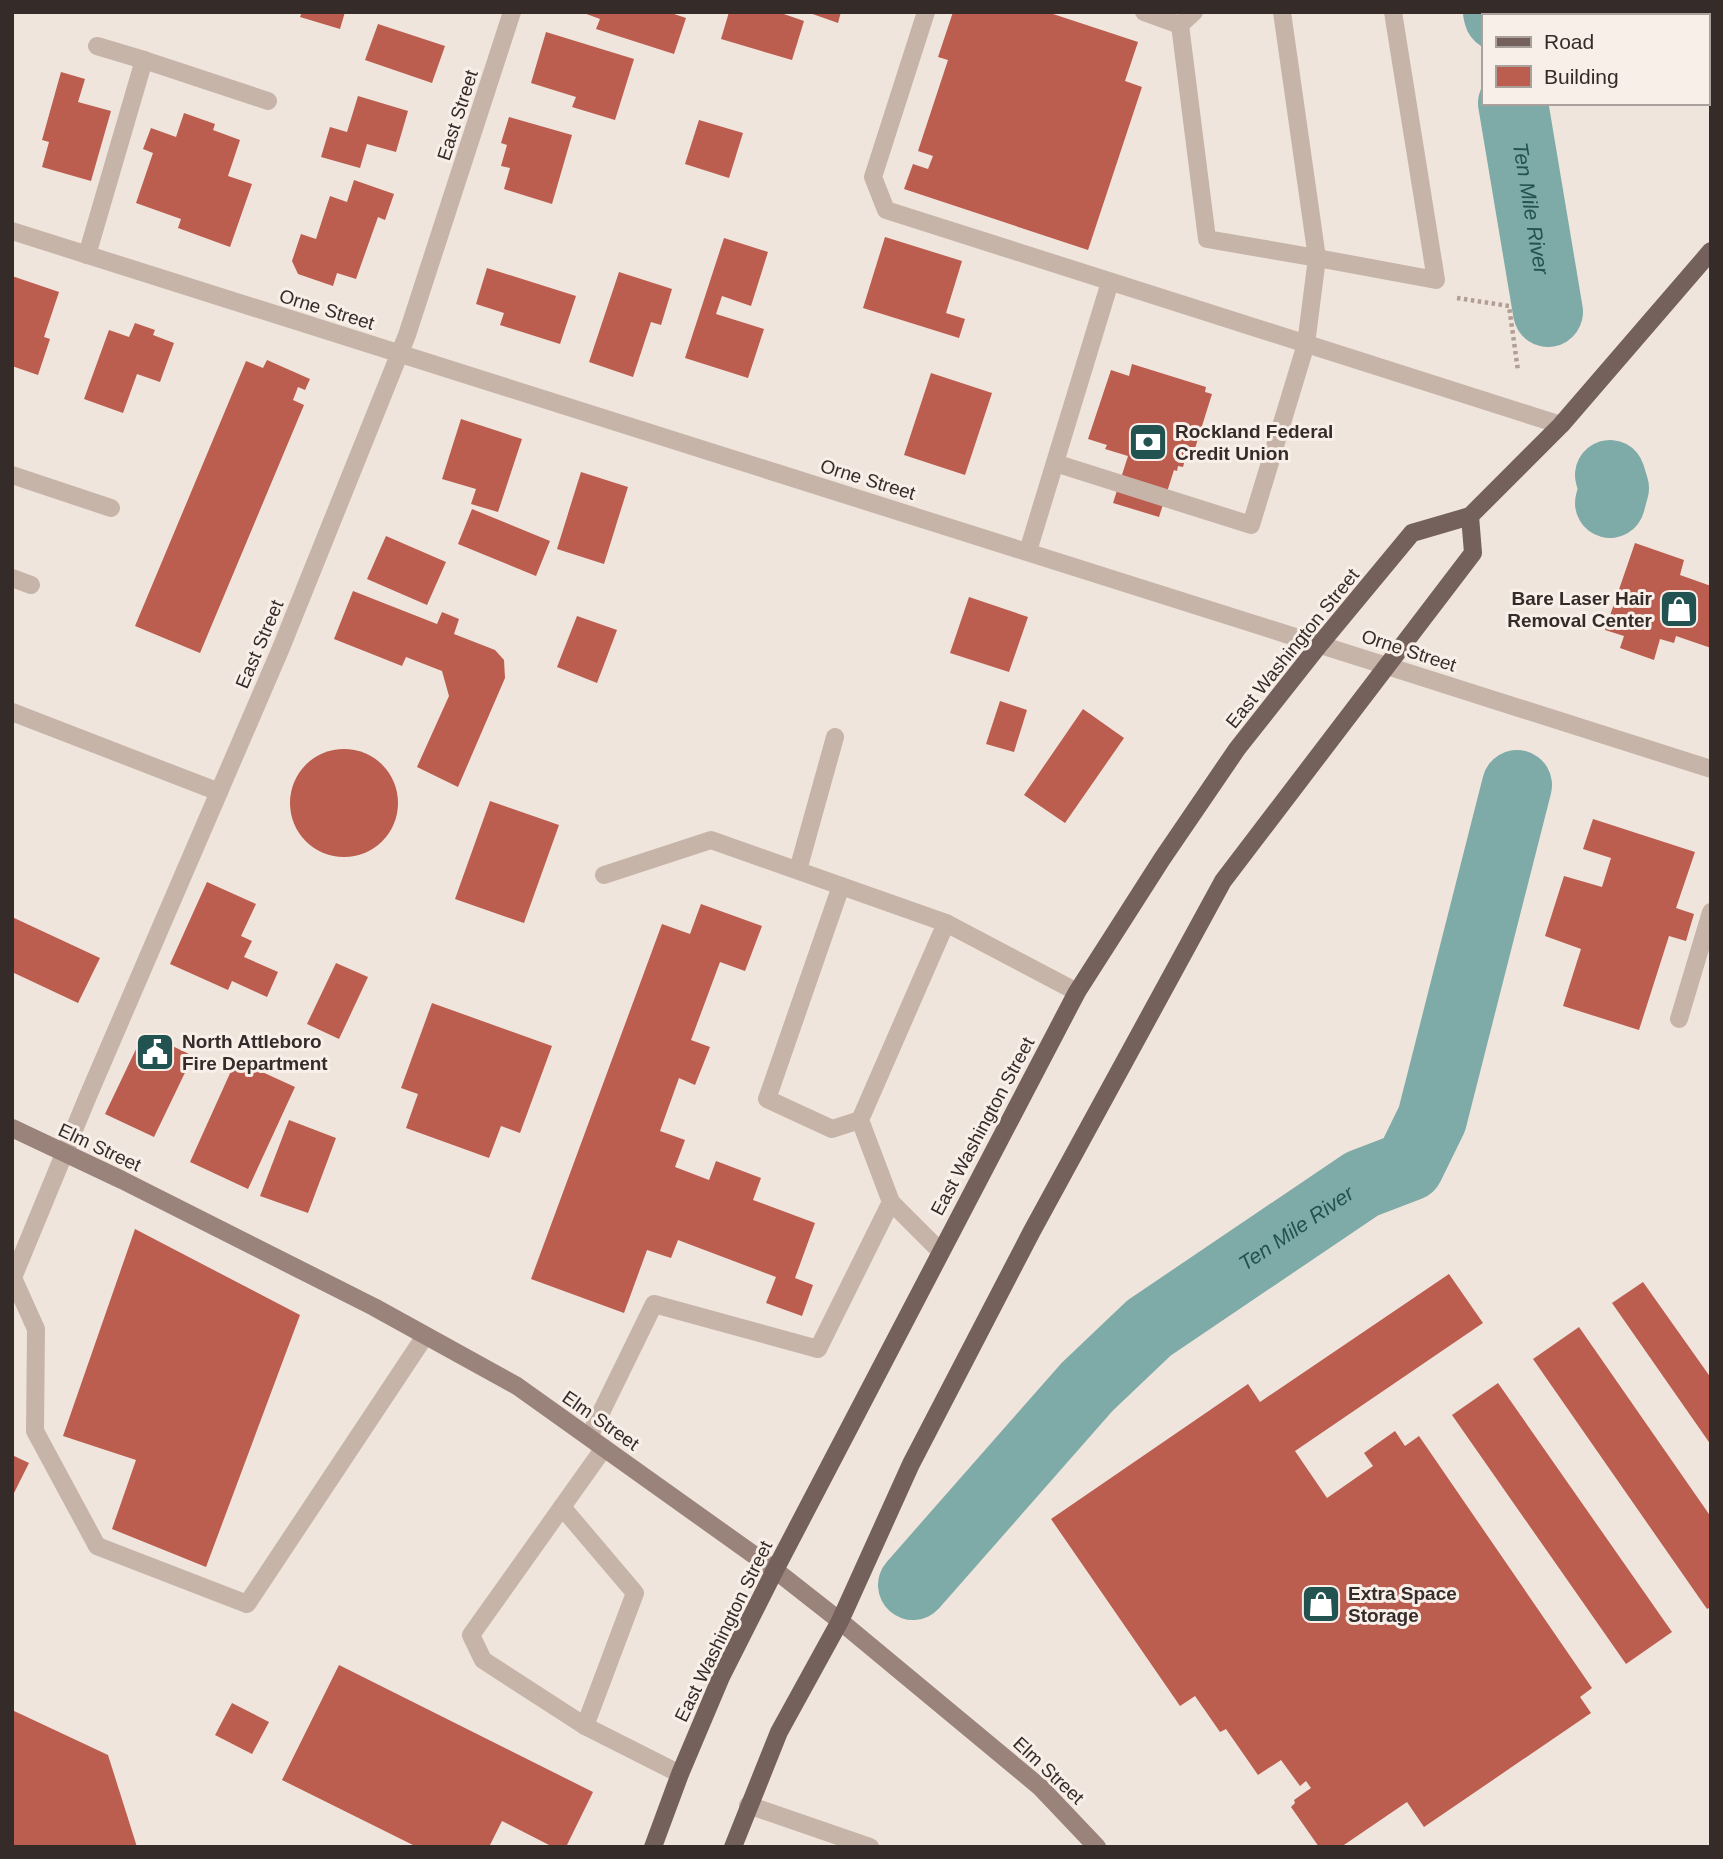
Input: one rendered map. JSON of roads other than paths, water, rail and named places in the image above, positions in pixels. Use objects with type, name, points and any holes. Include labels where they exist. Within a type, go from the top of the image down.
[{"type":"main road","name":"East Washington Street","points":[[653,1847],[721,1677],[775,1570],[1077,992],[1162,859],[1237,749],[1412,533],[1470,516],[1561,425],[1711,251]]},
{"type":"main road","points":[[733,1847],[779,1732],[840,1621],[912,1464],[1007,1280],[1223,881],[1473,554],[1470,516]]},
{"type":"main road","name":"Elm Street","points":[[12,1128],[374,1307],[517,1386],[775,1570],[840,1621],[1040,1787],[1097,1847]]},
{"type":"street","name":"East Street","points":[[13,1279],[64,1153],[281,648],[407,335],[512,12]]},
{"type":"street","points":[[926,12],[873,177],[886,210],[1561,425]]},
{"type":"street","points":[[1144,12],[1180,25]]},
{"type":"street","points":[[1180,25],[1194,12]]},
{"type":"street","points":[[1055,463],[1251,526],[1306,344],[1317,258],[1282,12]]},
{"type":"street","points":[[1180,25],[1207,239],[1436,280],[1393,12]]},
{"type":"street","points":[[97,46],[268,101]]},
{"type":"street","points":[[87,255],[144,60]]},
{"type":"street","name":"Orne Street","points":[[12,231],[1711,769]]},
{"type":"street","points":[[1028,551],[1110,282]]},
{"type":"street","points":[[12,475],[111,509]]},
{"type":"street","points":[[12,578],[31,585]]},
{"type":"street","points":[[12,712],[219,792]]},
{"type":"street","points":[[798,870],[835,737]]},
{"type":"street","points":[[604,875],[711,839],[946,923],[1077,992]]},
{"type":"street","points":[[841,886],[767,1099],[832,1129],[860,1120]]},
{"type":"street","points":[[1679,1019],[1711,912]]},
{"type":"street","points":[[940,1251],[891,1202],[860,1120],[946,923]]},
{"type":"street","points":[[680,1774],[585,1726],[483,1660],[471,1635],[562,1507],[596,1442],[654,1304],[818,1349],[891,1202]]},
{"type":"street","points":[[13,1279],[36,1329],[36,1431],[97,1546],[247,1604],[425,1336]]},
{"type":"street","points":[[562,1507],[635,1593],[585,1726]]},
{"type":"street","points":[[748,1805],[850,1844],[870,1847]]},
{"type":"waterway","name":"Ten Mile River","points":[[1513,105],[1548,312]]},
{"type":"waterway","name":"Ten Mile River","points":[[1610,475],[1614,488],[1610,503]]},
{"type":"waterway","name":"Ten Mile River","points":[[913,1585],[1087,1387],[1149,1328],[1362,1184],[1409,1166],[1432,1119],[1517,785]]},
{"type":"place","name":"Rockland Federal Credit Union","points":[[1148,442]]},
{"type":"place","name":"Bare Laser Hair Removal Center","points":[[1679,609]]},
{"type":"place","name":"North Attleboro Fire Department","points":[[155,1052]]},
{"type":"place","name":"Extra Space Storage","points":[[1321,1604]]}]
